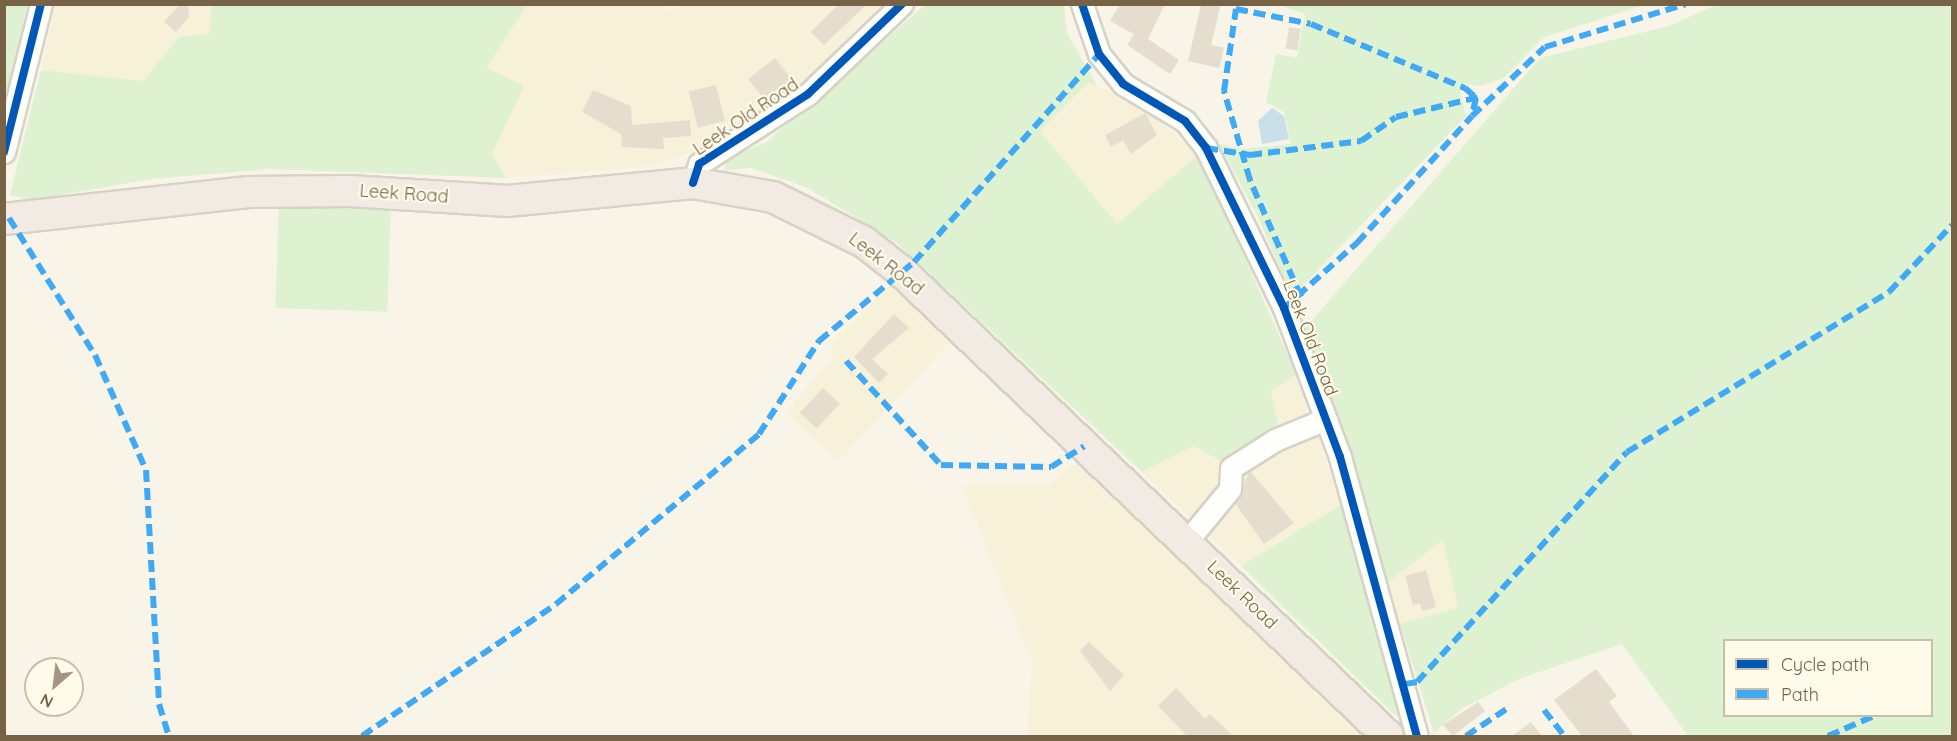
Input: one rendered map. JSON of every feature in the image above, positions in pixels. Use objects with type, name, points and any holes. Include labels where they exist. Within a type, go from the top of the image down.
[{"type":"highway","name":"Leek Road","points":[[6,217],[249,192],[350,191],[507,201],[693,183],[773,197],[864,242],[1187,541],[1388,736]]},
{"type":"street","points":[[4,152],[41,4]]},
{"type":"street","name":"Leek Old Road","points":[[693,183],[699,164],[808,94],[902,4]]},
{"type":"street","name":"Leek Old Road","points":[[1082,4],[1099,54],[1123,84],[1185,121],[1206,148],[1284,308],[1326,419],[1417,736]]},
{"type":"street","points":[[1187,541],[1230,489],[1232,468],[1275,440],[1326,419]]},
{"type":"shaded area","points":[[662,4],[670,11],[682,4],[881,5],[789,96],[702,148],[654,166],[506,178],[492,154],[523,86],[486,68],[527,5]]},
{"type":"shaded area","points":[[55,5],[212,5],[209,35],[179,37],[143,81],[41,70]]},
{"type":"shaded area","points":[[1088,83],[1129,98],[1199,154],[1117,224],[1040,131]]},
{"type":"shaded area","points":[[892,283],[950,342],[838,462],[786,412],[831,360],[833,343]]},
{"type":"shaded area","points":[[1296,374],[1342,504],[1241,566],[1142,472],[1193,445]]},
{"type":"shaded area","points":[[1077,463],[1369,736],[1027,736],[1032,662],[962,486],[1049,485]]},
{"type":"shaded area","points":[[1443,539],[1458,609],[1400,624],[1388,582]]},
{"type":"green space","points":[[5,5],[27,5],[5,112]]},
{"type":"green space","points":[[212,5],[527,5],[486,68],[524,86],[492,154],[506,178],[270,169],[152,179],[31,200],[10,195],[41,70],[143,81],[179,37],[209,34]]},
{"type":"green space","points":[[925,5],[1064,5],[1067,33],[1097,86],[1088,83],[1040,131],[1117,224],[1199,154],[1296,374],[1271,391],[1279,430],[1229,465],[1193,446],[1142,472],[898,244],[808,188],[751,168],[725,170],[725,158],[765,143]]},
{"type":"green space","points":[[1278,5],[1645,5],[1544,37],[1504,78],[1481,86],[1464,84],[1460,91],[1466,116],[1292,297],[1259,219],[1223,151],[1213,143],[1242,149],[1291,144],[1284,112],[1266,102],[1276,54],[1297,58],[1305,14]]},
{"type":"green space","points":[[1716,5],[1952,5],[1952,736],[1688,736],[1622,644],[1519,679],[1461,709],[1434,733],[1400,624],[1458,608],[1443,540],[1388,582],[1306,327],[1540,58],[1669,26]]},
{"type":"green space","points":[[279,201],[391,205],[387,312],[275,308]]},
{"type":"green space","points":[[1342,504],[1403,711],[1397,717],[1241,566]]},
{"type":"water","points":[[1272,108],[1284,116],[1289,139],[1262,144],[1258,121]]},
{"type":"building","points":[[180,4],[188,4],[189,17],[176,32],[164,22]]},
{"type":"building","points":[[839,4],[867,4],[824,45],[811,32]]},
{"type":"building","points":[[1120,4],[1165,4],[1148,39],[1179,60],[1170,74],[1127,45],[1134,34],[1110,21]]},
{"type":"building","points":[[1201,4],[1221,4],[1211,45],[1224,48],[1219,68],[1188,61]]},
{"type":"building","points":[[1289,27],[1301,29],[1297,51],[1286,49]]},
{"type":"building","points":[[775,58],[795,84],[769,105],[748,79]]},
{"type":"building","points":[[716,85],[725,121],[698,128],[689,92]]},
{"type":"building","points":[[593,90],[631,106],[632,125],[690,120],[691,136],[663,138],[664,149],[622,147],[621,134],[582,112]]},
{"type":"building","points":[[1145,113],[1157,135],[1131,154],[1123,140],[1111,147],[1105,135]]},
{"type":"building","points":[[894,314],[909,328],[872,359],[888,374],[879,383],[854,357]]},
{"type":"building","points":[[823,388],[840,404],[817,429],[800,413]]},
{"type":"building","points":[[1250,471],[1294,523],[1264,544],[1235,503]]},
{"type":"building","points":[[1426,570],[1436,607],[1422,611],[1420,603],[1413,605],[1405,576]]},
{"type":"building","points":[[1089,642],[1124,675],[1110,691],[1080,651]]},
{"type":"building","points":[[1596,669],[1617,696],[1609,702],[1634,736],[1582,736],[1554,700]]},
{"type":"building","points":[[1176,688],[1205,719],[1210,714],[1233,736],[1187,736],[1158,706]]},
{"type":"building","points":[[1478,702],[1485,711],[1453,736],[1443,725]]},
{"type":"building","points":[[1531,722],[1542,736],[1512,736]]},
{"type":"marked path","points":[[1284,308],[1357,243],[1472,116],[1545,47],[1686,4]]},
{"type":"marked path","points":[[1301,297],[1250,180],[1224,91],[1236,9],[1311,24],[1465,88],[1476,98],[1472,116]]},
{"type":"marked path","points":[[362,736],[556,604],[759,434],[819,341],[914,262],[1099,54]]},
{"type":"marked path","points":[[1206,148],[1250,155],[1361,141],[1396,117],[1479,97]]},
{"type":"marked path","points":[[9,218],[95,355],[146,470],[159,704],[169,736]]},
{"type":"marked path","points":[[1405,684],[1417,682],[1627,452],[1889,292],[1952,225]]},
{"type":"marked path","points":[[846,361],[941,465],[1051,467],[1084,446]]},
{"type":"marked path","points":[[1466,736],[1508,708]]},
{"type":"marked path","points":[[1544,710],[1564,736]]},
{"type":"marked path","points":[[1828,736],[1872,717]]},
{"type":"cycle path","points":[[4,152],[41,4]]},
{"type":"cycle path","points":[[693,183],[699,164],[808,94],[902,4]]},
{"type":"cycle path","points":[[1082,4],[1099,54],[1123,84],[1185,121],[1206,148],[1284,308],[1340,457],[1417,736]]}]
